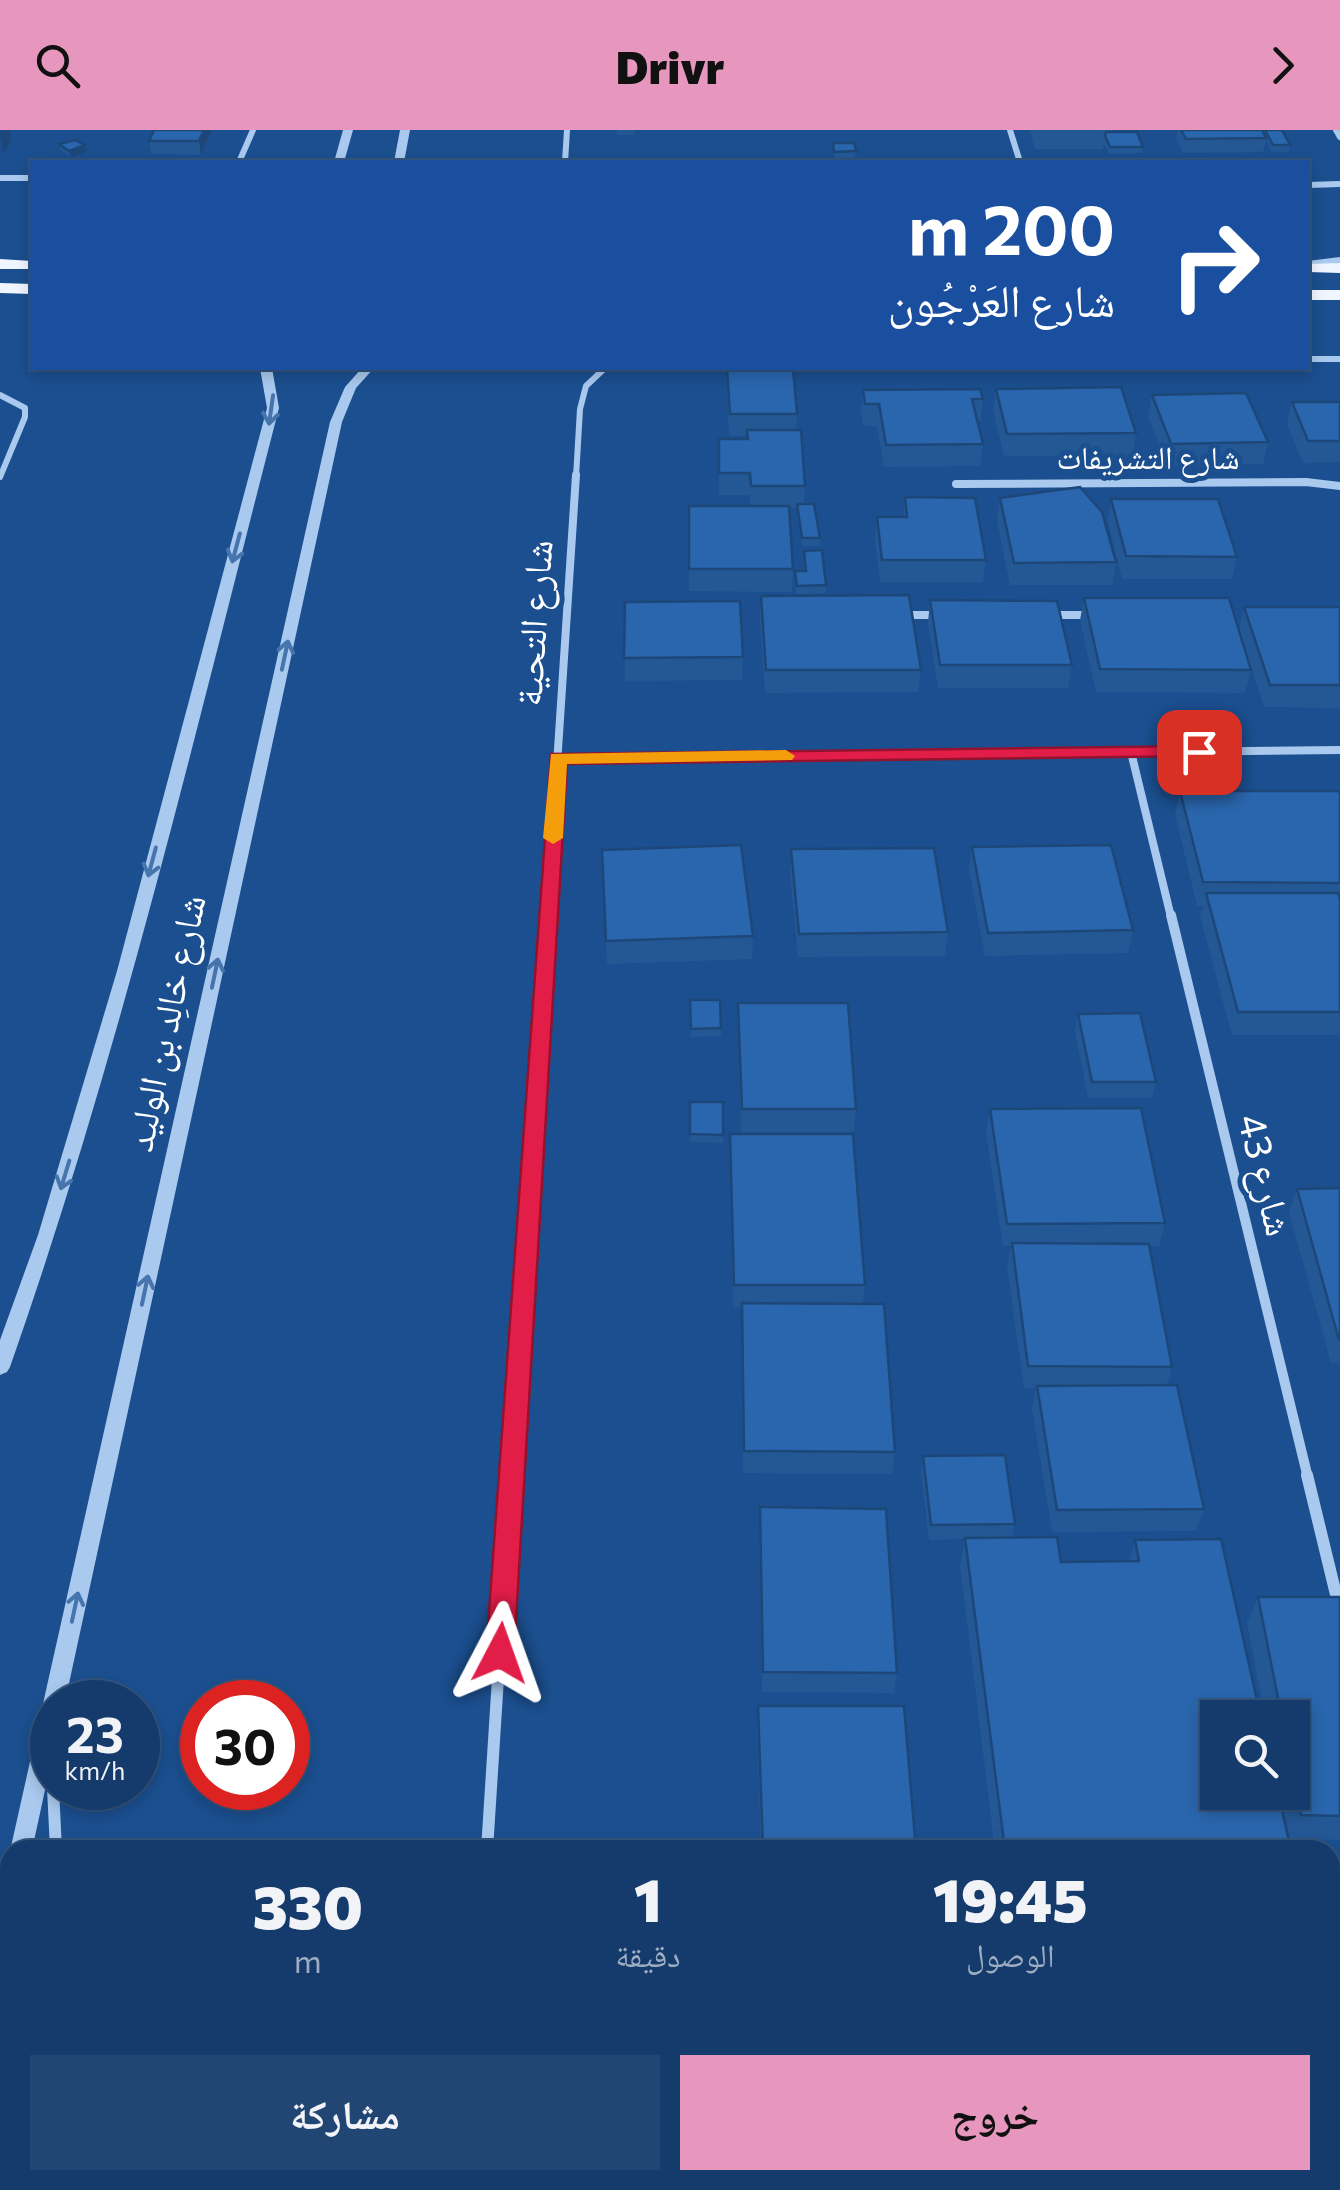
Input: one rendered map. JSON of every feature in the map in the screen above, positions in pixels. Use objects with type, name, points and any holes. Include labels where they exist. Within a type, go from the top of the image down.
[{"type":"main road","points":[[0,264],[30,265]]},
{"type":"main road","points":[[1310,266],[1340,268]]},
{"type":"main road","points":[[0,288],[30,289]]},
{"type":"main road","points":[[1310,295],[1340,296]]},
{"type":"street","points":[[240,160],[253,130]]},
{"type":"street","points":[[340,160],[348,130]]},
{"type":"street","points":[[399,160],[405,130]]},
{"type":"street","points":[[565,160],[567,130]]},
{"type":"street","points":[[1010,130],[1019,160]]},
{"type":"street","points":[[1336,130],[1340,138]]},
{"type":"street","points":[[0,178],[30,178]]},
{"type":"street","points":[[1310,185],[1340,184]]},
{"type":"street","points":[[1310,266],[1340,260]]},
{"type":"street","points":[[1310,359],[1340,359]]},
{"type":"street","name":"شارع خالِد بن الوليد","points":[[0,1367],[47,1235],[125,972],[273,408],[266,370]]},
{"type":"street","name":"شارع خالِد بن الوليد","points":[[59,1680],[336,422],[352,387],[366,370]]},
{"type":"street","name":"شارع التحية","points":[[488,1840],[580,409],[586,386],[603,370]]},
{"type":"street","points":[[0,395],[18,401],[25,418],[0,477]]},
{"type":"street","name":"شارع التشريفات","points":[[956,484],[1306,482],[1340,486]]},
{"type":"street","points":[[896,615],[954,615]]},
{"type":"street","points":[[1031,615],[1108,615]]},
{"type":"street","points":[[558,758],[1340,750]]},
{"type":"street","name":"شارع 43","points":[[1132,752],[1340,1611]]},
{"type":"street","points":[[23,1840],[30,1810]]},
{"type":"street","points":[[53,1810],[55,1840]]},
{"type":"building","points":[[154,130],[204,130],[199,141],[149,141]]},
{"type":"building","points":[[1181,130],[1262,130],[1266,138],[1186,139]]},
{"type":"building","points":[[1265,130],[1282,130],[1290,145],[1273,145]]},
{"type":"building","points":[[1106,132],[1137,132],[1143,147],[1110,147]]},
{"type":"building","points":[[75,140],[85,145],[69,151],[59,144]]},
{"type":"building","points":[[833,143],[854,143],[856,151],[834,152]]},
{"type":"building","points":[[727,370],[793,370],[797,414],[730,414]]},
{"type":"building","points":[[1121,387],[1136,433],[1007,434],[996,389]]},
{"type":"building","points":[[980,389],[983,399],[972,399],[983,444],[886,445],[879,404],[865,404],[863,390]]},
{"type":"building","points":[[1246,393],[1268,442],[1171,444],[1152,395]]},
{"type":"building","points":[[1292,402],[1340,402],[1340,441],[1308,441]]},
{"type":"building","points":[[747,430],[801,430],[805,486],[751,486],[750,473],[719,473],[719,439],[748,439]]},
{"type":"building","points":[[1080,487],[1102,512],[1116,562],[1014,563],[1000,498]]},
{"type":"building","points":[[905,497],[975,498],[986,560],[882,560],[877,517],[907,517]]},
{"type":"building","points":[[1111,499],[1218,499],[1237,557],[1126,556]]},
{"type":"building","points":[[797,504],[814,504],[820,538],[802,538]]},
{"type":"building","points":[[689,506],[789,506],[793,569],[689,569]]},
{"type":"building","points":[[822,550],[826,585],[797,586],[795,571],[806,571],[804,551]]},
{"type":"building","points":[[909,595],[921,670],[766,670],[761,596]]},
{"type":"building","points":[[1084,598],[1229,598],[1251,670],[1100,669]]},
{"type":"building","points":[[930,600],[1057,601],[1072,665],[940,665]]},
{"type":"building","points":[[740,601],[743,657],[624,658],[625,602]]},
{"type":"building","points":[[1244,607],[1340,607],[1340,685],[1270,685]]},
{"type":"building","points":[[1180,791],[1339,791],[1340,883],[1203,882]]},
{"type":"building","points":[[741,845],[753,936],[606,941],[602,850]]},
{"type":"building","points":[[1111,845],[1133,930],[988,933],[972,847]]},
{"type":"building","points":[[934,848],[948,932],[799,934],[791,849]]},
{"type":"building","points":[[1206,893],[1338,893],[1340,1012],[1238,1012]]},
{"type":"building","points":[[690,1000],[720,1000],[721,1028],[691,1029]]},
{"type":"building","points":[[738,1003],[848,1003],[856,1109],[742,1109]]},
{"type":"building","points":[[1140,1013],[1156,1082],[1092,1082],[1078,1014]]},
{"type":"building","points":[[690,1102],[723,1102],[723,1135],[690,1134]]},
{"type":"building","points":[[1141,1108],[1165,1223],[1007,1224],[990,1109]]},
{"type":"building","points":[[730,1134],[853,1134],[865,1285],[734,1285]]},
{"type":"building","points":[[1340,1188],[1340,1340],[1339,1340],[1297,1189]]},
{"type":"building","points":[[1012,1243],[1149,1244],[1172,1367],[1028,1366]]},
{"type":"building","points":[[742,1303],[884,1304],[895,1452],[744,1451]]},
{"type":"building","points":[[1177,1385],[1204,1509],[1057,1510],[1037,1386]]},
{"type":"building","points":[[1005,1455],[1015,1524],[931,1525],[923,1456]]},
{"type":"building","points":[[760,1507],[886,1509],[897,1673],[763,1672]]},
{"type":"building","points":[[1057,1537],[1061,1562],[1139,1561],[1135,1540],[1221,1539],[1257,1700],[1200,1700],[1200,1810],[1282,1810],[1289,1840],[1004,1840],[965,1538]]},
{"type":"building","points":[[1258,1597],[1340,1597],[1340,1816],[1301,1815],[1300,1810],[1310,1810],[1310,1700],[1278,1700]]},
{"type":"building","points":[[758,1706],[904,1706],[915,1840],[763,1840]]},
{"type":"slow traffic","points":[[553,838],[558,758],[786,756]]},
{"type":"route","points":[[500,1653],[558,758],[1199,752]]}]
